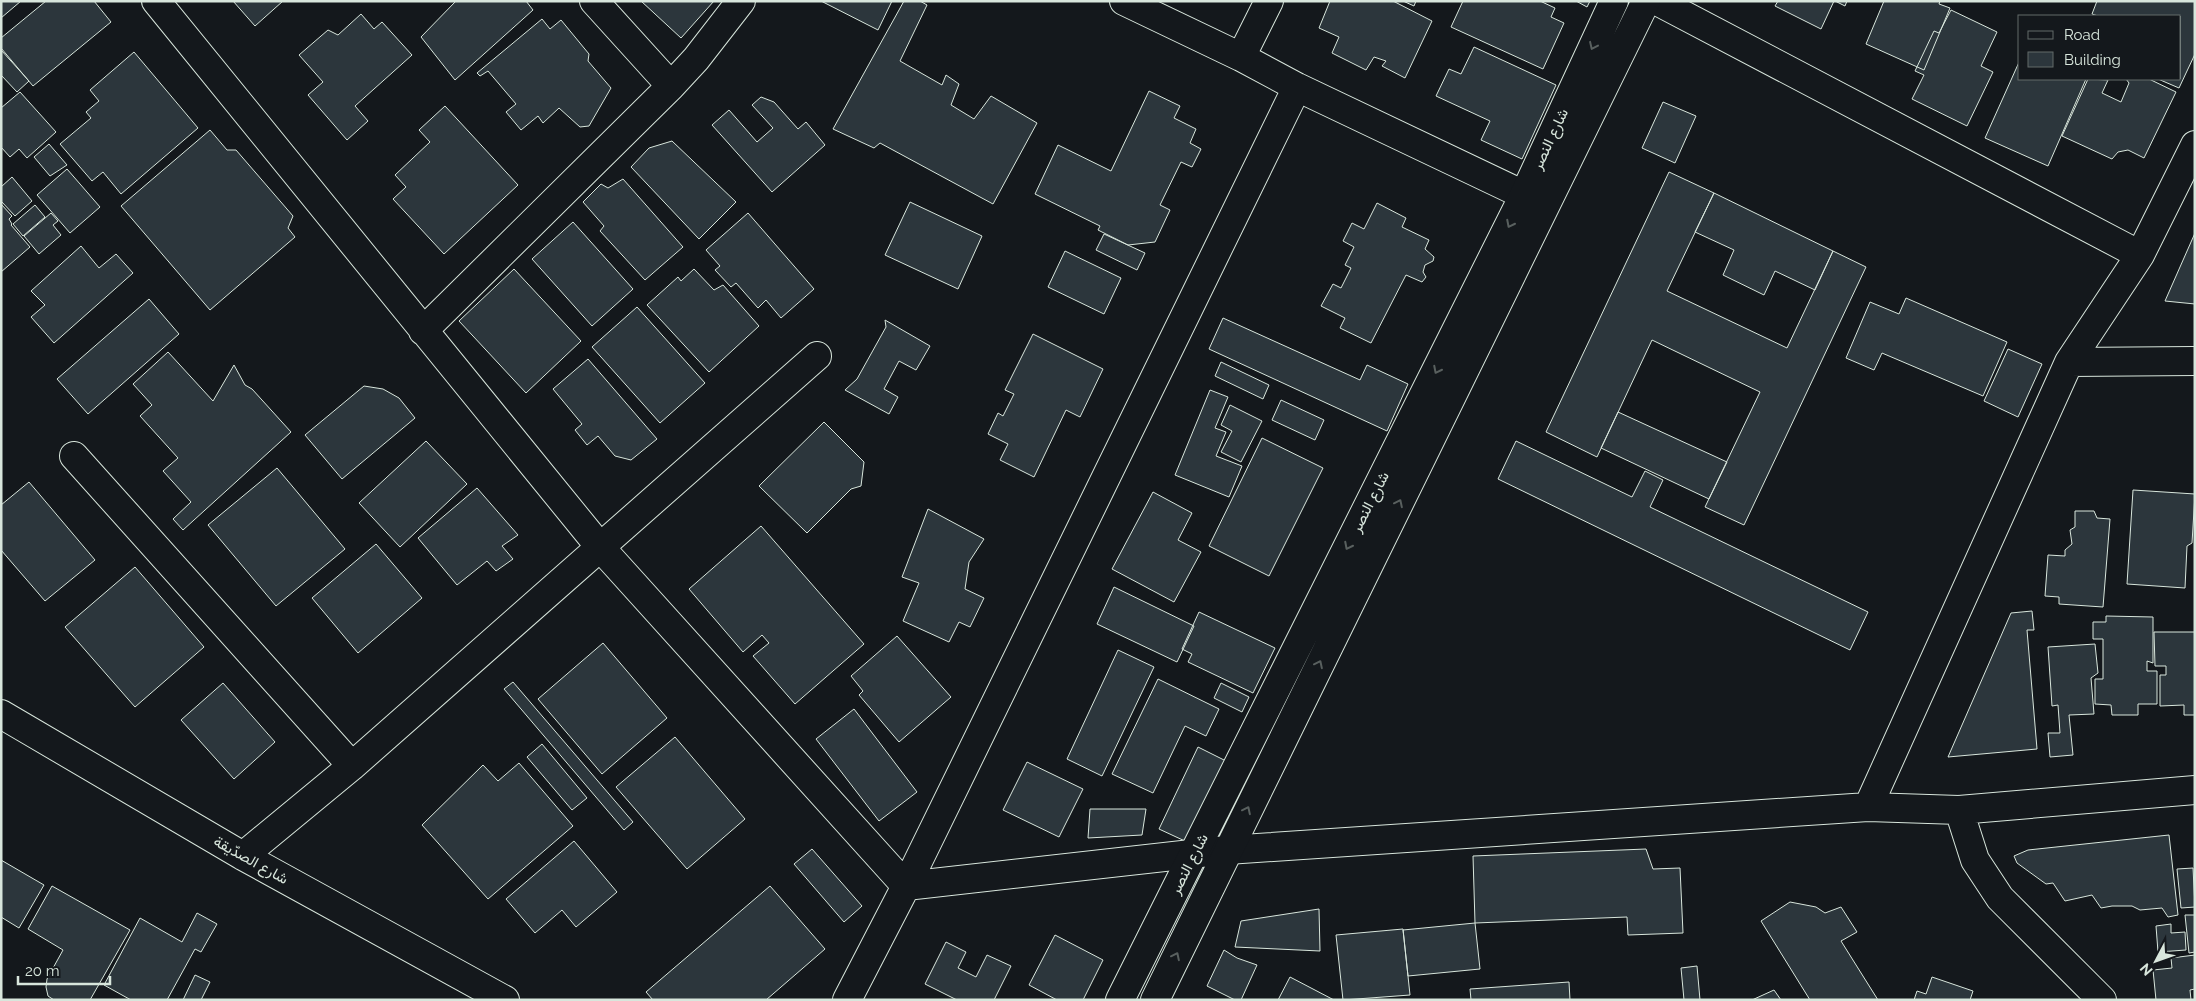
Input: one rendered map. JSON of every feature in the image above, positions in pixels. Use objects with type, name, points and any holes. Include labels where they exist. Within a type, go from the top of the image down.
[{"type":"street","points":[[156,1],[600,547],[906,886]]},
{"type":"street","points":[[594,1],[671,86]]},
{"type":"street","points":[[423,331],[671,86],[741,1]]},
{"type":"street","points":[[1124,1],[1524,196]]},
{"type":"street","points":[[1241,57],[1269,1]]},
{"type":"street","name":"شارع النصر","points":[[1120,1000],[1524,196],[1614,1]]},
{"type":"street","name":"شارع النصر","points":[[1155,1000],[1227,850],[1646,1]]},
{"type":"street","points":[[1657,1],[2140,255]]},
{"type":"street","points":[[847,1000],[906,886],[1297,87]]},
{"type":"street","points":[[1868,807],[2069,362],[2140,255],[2195,145]]},
{"type":"street","points":[[243,856],[352,766],[816,356]]},
{"type":"street","points":[[2069,362],[2195,361]]},
{"type":"street","points":[[74,456],[352,766]]},
{"type":"street","name":"شارع الصدّيقة","points":[[1,714],[243,856],[505,1000]]},
{"type":"street","points":[[906,886],[1227,850],[1868,807],[1959,810],[2195,790]]},
{"type":"street","points":[[1959,810],[1975,860],[1986,880],[2000,898],[2102,1000]]},
{"type":"building","points":[[1,1],[21,1],[1,18]]},
{"type":"building","points":[[46,1],[94,1],[111,22],[33,86],[1,48],[1,38]]},
{"type":"building","points":[[233,1],[283,1],[255,26]]},
{"type":"building","points":[[456,1],[526,1],[533,10],[455,80],[421,37]]},
{"type":"building","points":[[641,1],[714,1],[681,38]]},
{"type":"building","points":[[821,1],[892,1],[878,30]]},
{"type":"building","points":[[904,1],[920,1],[927,5],[900,61],[942,85],[946,75],[959,84],[951,105],[974,119],[991,96],[1037,123],[993,204],[880,143],[874,148],[833,129]]},
{"type":"building","points":[[1330,1],[1393,1],[1432,21],[1405,78],[1382,66],[1386,61],[1374,57],[1366,70],[1332,53],[1339,37],[1319,28]]},
{"type":"building","points":[[1403,1],[1416,1],[1414,6]]},
{"type":"building","points":[[1463,1],[1540,1],[1555,8],[1551,17],[1564,23],[1543,69],[1451,27]]},
{"type":"building","points":[[1576,1],[1590,1],[1587,7]]},
{"type":"building","points":[[1778,1],[1834,1],[1821,29],[1775,6]]},
{"type":"building","points":[[1835,1],[1847,1],[1845,6]]},
{"type":"building","points":[[1884,1],[1940,1],[1939,4],[1950,8],[1924,70],[1866,44]]},
{"type":"building","points":[[2097,1],[2195,1],[2195,54],[2179,88],[2160,80],[2181,80],[2181,15],[2092,14]]},
{"type":"building","points":[[1951,10],[1997,32],[1981,66],[1993,72],[1967,126],[1912,99],[1924,75],[1915,71],[1934,31],[1939,33]]},
{"type":"building","points":[[361,14],[374,29],[382,22],[412,55],[355,106],[368,121],[347,140],[308,95],[323,82],[299,55],[328,30],[338,35]]},
{"type":"building","points":[[542,19],[550,29],[561,20],[589,54],[588,61],[611,88],[589,126],[580,127],[559,108],[543,123],[538,116],[521,130],[506,112],[516,104],[488,71],[480,76],[477,73]]},
{"type":"building","points":[[1474,47],[1556,85],[1522,159],[1481,140],[1490,121],[1436,96],[1449,69],[1461,74]]},
{"type":"building","points":[[1,50],[29,81],[17,92],[1,75]]},
{"type":"building","points":[[134,52],[198,128],[121,194],[103,172],[92,181],[60,144],[91,118],[86,112],[99,101],[90,90]]},
{"type":"building","points":[[2018,64],[2018,80],[2086,80],[2048,166],[1985,138]]},
{"type":"building","points":[[2088,80],[2108,80],[2102,93],[2121,102],[2129,83],[2127,80],[2151,80],[2176,92],[2144,158],[2128,150],[2118,152],[2112,159],[2062,136]]},
{"type":"building","points":[[1149,91],[1180,106],[1174,118],[1196,129],[1190,143],[1201,149],[1192,167],[1181,162],[1160,205],[1170,210],[1155,242],[1128,245],[1098,230],[1100,226],[1035,194],[1058,145],[1111,171]]},
{"type":"building","points":[[20,92],[56,132],[27,158],[19,149],[10,157],[1,147],[1,108]]},
{"type":"building","points":[[761,97],[774,102],[798,129],[806,122],[825,145],[772,192],[712,125],[729,110],[757,142],[773,128],[752,105]]},
{"type":"building","points":[[1663,102],[1696,116],[1675,163],[1642,148]]},
{"type":"building","points":[[445,106],[518,185],[444,254],[393,199],[406,187],[395,175],[430,142],[419,130]]},
{"type":"building","points":[[210,130],[227,150],[236,150],[293,216],[288,228],[295,237],[210,310],[121,206]]},
{"type":"building","points":[[672,141],[736,202],[699,239],[631,167],[649,148]]},
{"type":"building","points":[[49,144],[67,165],[50,176],[34,157]]},
{"type":"building","points":[[67,169],[100,207],[70,233],[37,195]]},
{"type":"building","points":[[1669,172],[1714,193],[1667,291],[1787,348],[1833,251],[1866,267],[1744,525],[1705,507],[1760,392],[1652,340],[1597,457],[1546,432]]},
{"type":"building","points":[[12,177],[32,201],[15,216],[1,201],[1,187]]},
{"type":"building","points":[[623,179],[683,247],[645,280],[600,231],[604,226],[583,202],[601,184],[608,188]]},
{"type":"building","points":[[1714,193],[1833,251],[1815,290],[1775,271],[1764,295],[1723,275],[1734,250],[1695,232]]},
{"type":"building","points":[[910,202],[982,236],[958,289],[885,255]]},
{"type":"building","points":[[1377,203],[1406,218],[1402,227],[1429,240],[1425,249],[1434,257],[1433,261],[1425,265],[1423,272],[1426,277],[1422,282],[1406,275],[1371,343],[1340,328],[1345,318],[1321,306],[1333,284],[1341,288],[1351,268],[1345,265],[1354,247],[1343,241],[1352,223],[1364,229]]},
{"type":"building","points":[[1,204],[12,216],[9,219],[11,225],[30,247],[1,272]]},
{"type":"building","points":[[35,205],[45,217],[23,236],[13,224]]},
{"type":"building","points":[[51,213],[58,221],[53,225],[61,235],[39,254],[24,236]]},
{"type":"building","points":[[748,213],[814,289],[781,318],[766,300],[758,308],[736,283],[731,287],[715,270],[720,266],[706,250]]},
{"type":"building","points":[[573,222],[633,289],[592,326],[532,259]]},
{"type":"building","points":[[2195,233],[2195,304],[2165,301]]},
{"type":"building","points":[[1104,234],[1145,253],[1137,270],[1096,250]]},
{"type":"building","points":[[81,246],[99,268],[116,254],[133,273],[54,343],[31,317],[45,305],[31,291]]},
{"type":"building","points":[[1065,251],[1121,278],[1104,314],[1048,287]]},
{"type":"building","points":[[514,269],[581,341],[526,393],[459,321]]},
{"type":"building","points":[[694,269],[714,290],[723,285],[759,326],[709,372],[647,305],[678,277],[681,281]]},
{"type":"building","points":[[1906,298],[2007,342],[1983,396],[1882,353],[1874,370],[1846,358],[1870,302],[1899,314]]},
{"type":"building","points":[[149,299],[179,334],[88,414],[57,379]]},
{"type":"building","points":[[637,307],[705,383],[660,423],[592,347]]},
{"type":"building","points":[[1223,318],[1360,380],[1367,365],[1408,384],[1387,431],[1209,349]]},
{"type":"building","points":[[885,320],[930,346],[916,370],[899,361],[884,389],[898,397],[889,414],[845,390],[857,379],[886,327]]},
{"type":"building","points":[[1033,334],[1103,369],[1080,417],[1066,410],[1034,477],[1000,460],[1008,444],[988,434],[998,413],[1003,416],[1014,394],[1005,390]]},
{"type":"building","points":[[2008,349],[2042,364],[2018,417],[1984,401]]},
{"type":"building","points":[[168,352],[213,401],[234,365],[245,385],[252,389],[291,432],[183,530],[173,519],[191,502],[163,471],[178,458],[140,416],[152,405],[133,384]]},
{"type":"building","points":[[588,359],[657,439],[631,460],[615,456],[598,436],[587,445],[575,430],[582,424],[553,389]]},
{"type":"building","points":[[1221,362],[1269,385],[1263,399],[1215,376]]},
{"type":"building","points":[[364,386],[383,389],[399,398],[415,418],[342,479],[305,435]]},
{"type":"building","points":[[1210,390],[1228,397],[1215,428],[1226,432],[1216,456],[1242,466],[1229,497],[1175,475]]},
{"type":"building","points":[[1281,400],[1324,420],[1315,440],[1272,420]]},
{"type":"building","points":[[1230,405],[1262,421],[1241,462],[1221,452],[1232,431],[1221,425]]},
{"type":"building","points":[[1618,412],[1727,462],[1709,499],[1601,448]]},
{"type":"building","points":[[824,422],[864,462],[861,486],[851,489],[807,533],[759,486]]},
{"type":"building","points":[[1262,438],[1323,468],[1269,576],[1209,546]]},
{"type":"building","points":[[426,441],[467,484],[400,547],[359,503]]},
{"type":"building","points":[[1516,441],[1632,497],[1645,471],[1663,480],[1650,507],[1868,612],[1850,650],[1498,479]]},
{"type":"building","points":[[277,468],[345,549],[276,606],[208,525]]},
{"type":"building","points":[[29,482],[95,560],[45,601],[1,550],[1,505]]},
{"type":"building","points":[[477,488],[518,535],[502,546],[513,559],[496,571],[487,561],[457,585],[418,538]]},
{"type":"building","points":[[2133,490],[2195,494],[2192,543],[2187,546],[2185,588],[2127,584]]},
{"type":"building","points":[[1153,492],[1192,513],[1178,540],[1201,552],[1174,602],[1112,569]]},
{"type":"building","points":[[928,509],[984,539],[969,562],[965,589],[984,598],[970,627],[959,622],[949,642],[903,621],[919,583],[902,577]]},
{"type":"building","points":[[2075,511],[2094,511],[2097,518],[2110,519],[2103,607],[2059,604],[2059,597],[2045,596],[2048,555],[2065,556],[2065,550],[2072,544],[2070,530],[2075,527]]},
{"type":"building","points":[[761,526],[864,644],[795,704],[753,656],[769,643],[762,635],[743,652],[689,589]]},
{"type":"building","points":[[376,544],[422,598],[358,653],[312,598]]},
{"type":"building","points":[[135,567],[204,647],[135,707],[65,627]]},
{"type":"building","points":[[1114,587],[1194,626],[1177,662],[1097,624]]},
{"type":"building","points":[[2032,611],[2034,630],[2027,630],[2037,749],[1948,757],[2011,613]]},
{"type":"building","points":[[1199,612],[1275,648],[1253,693],[1188,662],[1192,654],[1182,649]]},
{"type":"building","points":[[2106,616],[2153,617],[2153,663],[2147,661],[2147,671],[2157,671],[2157,704],[2138,704],[2138,715],[2112,715],[2111,705],[2095,704],[2095,679],[2103,679],[2103,639],[2093,639],[2093,622],[2106,622]]},
{"type":"building","points":[[2154,632],[2195,632],[2195,715],[2184,715],[2184,705],[2160,706],[2160,675],[2166,675],[2166,666],[2155,666]]},
{"type":"building","points":[[897,636],[951,697],[899,742],[859,695],[863,691],[851,676]]},
{"type":"building","points":[[603,643],[667,718],[602,774],[538,699]]},
{"type":"building","points":[[2095,644],[2098,673],[2091,678],[2094,714],[2069,715],[2073,755],[2050,757],[2048,733],[2060,733],[2058,705],[2052,706],[2048,647]]},
{"type":"building","points":[[1118,650],[1154,667],[1102,776],[1067,759]]},
{"type":"building","points":[[1158,679],[1219,709],[1206,736],[1185,726],[1153,793],[1112,774]]},
{"type":"building","points":[[513,682],[633,822],[624,830],[504,689]]},
{"type":"building","points":[[223,683],[275,742],[234,779],[181,720]]},
{"type":"building","points":[[1221,683],[1249,697],[1242,712],[1214,698]]},
{"type":"building","points":[[854,709],[917,792],[879,821],[816,739]]},
{"type":"building","points":[[675,737],[745,819],[687,869],[616,787]]},
{"type":"building","points":[[542,744],[587,798],[572,810],[527,757]]},
{"type":"building","points":[[1198,747],[1226,761],[1187,842],[1159,829]]},
{"type":"building","points":[[1027,762],[1083,789],[1059,837],[1003,810]]},
{"type":"building","points":[[519,763],[573,826],[488,899],[422,825],[483,765],[498,781]]},
{"type":"building","points":[[1090,809],[1146,809],[1142,835],[1088,838]]},
{"type":"building","points":[[2169,835],[2178,915],[2168,917],[2162,908],[2140,910],[2132,906],[2112,906],[2101,908],[2092,895],[2065,901],[2053,883],[2046,884],[2017,863],[2014,856],[2028,850]]},
{"type":"building","points":[[574,841],[617,892],[576,927],[562,910],[535,933],[506,899]]},
{"type":"building","points":[[812,849],[862,906],[844,922],[794,864]]},
{"type":"building","points":[[1646,849],[1653,869],[1680,868],[1683,933],[1628,935],[1627,917],[1475,923],[1473,856]]},
{"type":"building","points":[[1,860],[44,885],[19,928],[1,917]]},
{"type":"building","points":[[2193,868],[2195,907],[2181,908],[2177,869]]},
{"type":"building","points":[[52,886],[130,930],[90,1000],[54,1000],[48,996],[47,979],[63,950],[28,929]]},
{"type":"building","points":[[770,886],[825,949],[766,1000],[653,1000],[646,992]]},
{"type":"building","points":[[1790,902],[1816,907],[1825,913],[1841,907],[1857,932],[1841,941],[1878,1000],[1810,1000],[1761,921]]},
{"type":"building","points":[[1319,909],[1320,951],[1235,947],[1241,921]]},
{"type":"building","points":[[197,913],[217,924],[201,952],[195,949],[167,1000],[131,1000],[104,985],[140,918],[182,942]]},
{"type":"building","points":[[2185,915],[2195,915],[2195,952],[2189,953]]},
{"type":"building","points":[[1475,923],[1480,969],[1408,976],[1403,930]]},
{"type":"building","points":[[2171,924],[2171,933],[2185,932],[2186,950],[2158,952],[2156,926]]},
{"type":"building","points":[[1403,929],[1410,995],[1343,1000],[1336,935]]},
{"type":"building","points":[[1055,935],[1103,960],[1083,1000],[1057,1000],[1029,985]]},
{"type":"building","points":[[946,942],[966,952],[958,968],[976,977],[987,955],[1011,966],[994,1000],[957,1000],[925,984]]},
{"type":"building","points":[[1224,950],[1237,958],[1257,965],[1241,1000],[1235,1000],[1207,986]]},
{"type":"building","points":[[2195,955],[2195,989],[2190,990],[2191,1000],[2156,1000],[2153,970],[2172,968],[2171,958]]},
{"type":"building","points":[[1697,966],[1700,1000],[1684,1000],[1681,968]]},
{"type":"building","points":[[195,975],[210,982],[201,1000],[183,1000]]},
{"type":"building","points":[[1290,977],[1334,1000],[1278,1000]]},
{"type":"building","points":[[1932,977],[1973,991],[1970,1000],[1914,1000],[1917,991],[1926,994]]},
{"type":"building","points":[[1569,982],[1570,1000],[1471,1000],[1470,989]]},
{"type":"building","points":[[1774,990],[1781,1000],[1752,1000]]}]
